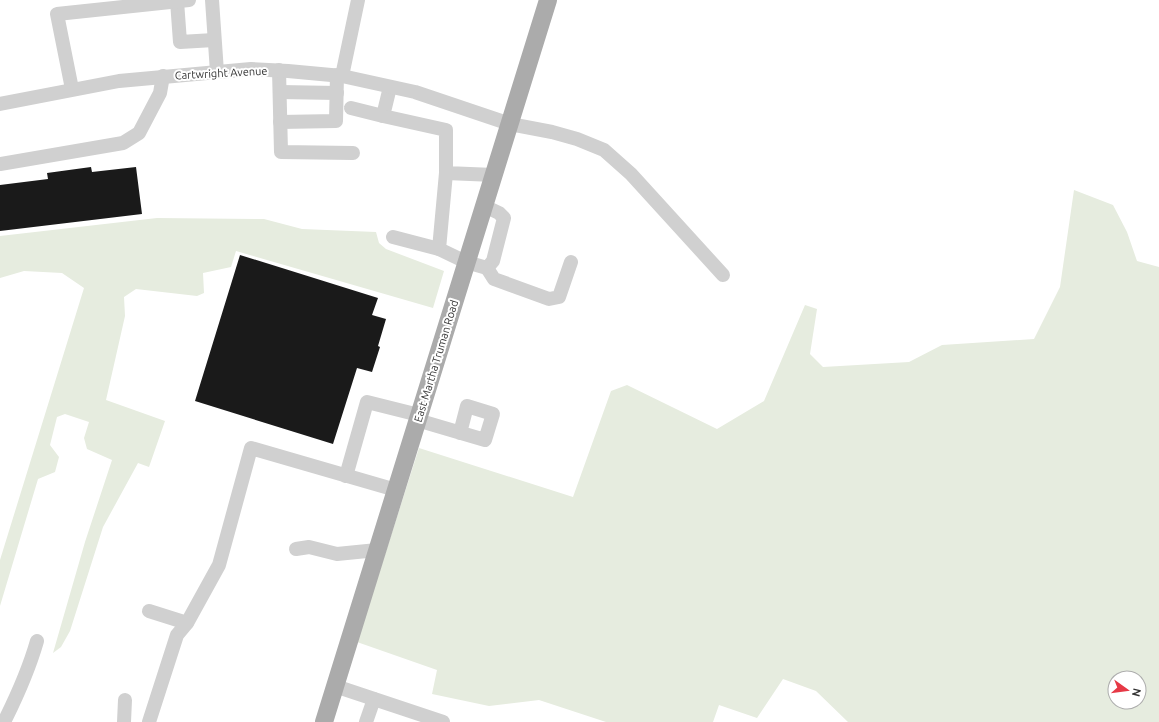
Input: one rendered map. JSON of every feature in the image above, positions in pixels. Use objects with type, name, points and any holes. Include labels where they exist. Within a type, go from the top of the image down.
[{"type":"main road","name":"East Martha Truman Road","points":[[324,722],[548,0]]},
{"type":"street","points":[[212,0],[217,72]]},
{"type":"street","points":[[280,122],[336,121],[339,76],[358,0]]},
{"type":"street","points":[[72,89],[58,14],[183,1],[180,42],[214,40]]},
{"type":"street","name":"Cartwright Avenue","points":[[0,104],[119,81],[251,69],[280,70],[339,76],[415,92],[510,124],[571,137],[604,150],[631,174],[723,275]]},
{"type":"street","points":[[280,70],[281,152],[353,153]]},
{"type":"street","points":[[0,164],[123,144],[139,133],[160,93],[163,76]]},
{"type":"street","points":[[383,116],[390,87]]},
{"type":"street","points":[[280,92],[337,93]]},
{"type":"street","points":[[351,108],[446,130],[446,173],[439,249]]},
{"type":"street","points":[[446,173],[494,175]]},
{"type":"street","points":[[484,206],[499,213],[504,218],[493,261],[487,268]]},
{"type":"street","points":[[393,236],[439,249],[466,262],[487,268],[494,279],[549,299],[559,297],[571,262]]},
{"type":"street","points":[[346,476],[367,402],[460,433]]},
{"type":"street","points":[[149,722],[177,635],[187,623],[219,565],[251,448],[396,490]]},
{"type":"street","points":[[296,549],[309,548],[337,554],[377,550]]},
{"type":"street","points":[[149,611],[187,623]]},
{"type":"street","points":[[4,722],[30,662],[37,641]]},
{"type":"street","points":[[335,686],[443,722]]},
{"type":"street","points":[[366,722],[374,699]]},
{"type":"street","points":[[124,722],[125,700]]},
{"type":"shaded area","points":[[1074,190],[1113,205],[1127,232],[1137,261],[1159,267],[1159,722],[848,722],[816,691],[783,679],[757,718],[719,705],[713,722],[606,722],[539,700],[489,706],[432,694],[437,670],[357,642],[419,448],[573,497],[611,391],[627,385],[717,429],[764,401],[805,305],[817,309],[810,354],[823,367],[909,362],[942,345],[1034,339],[1060,287]]},
{"type":"shaded area","points":[[157,218],[264,219],[302,229],[376,232],[379,243],[386,249],[444,271],[433,308],[236,251],[231,267],[203,273],[204,293],[197,296],[136,289],[124,297],[125,316],[106,400],[165,421],[149,467],[138,463],[103,527],[70,631],[61,647],[53,653],[85,542],[112,460],[87,449],[84,438],[89,422],[65,414],[57,417],[50,445],[59,457],[55,472],[38,479],[0,606],[0,560],[84,288],[62,273],[24,271],[0,278],[0,236]]},
{"type":"building","points":[[91,167],[92,172],[136,167],[142,214],[0,231],[0,185],[48,179],[47,173]]},
{"type":"building","points":[[240,255],[378,298],[372,315],[386,319],[378,346],[380,347],[372,372],[357,368],[333,444],[195,401]]}]
